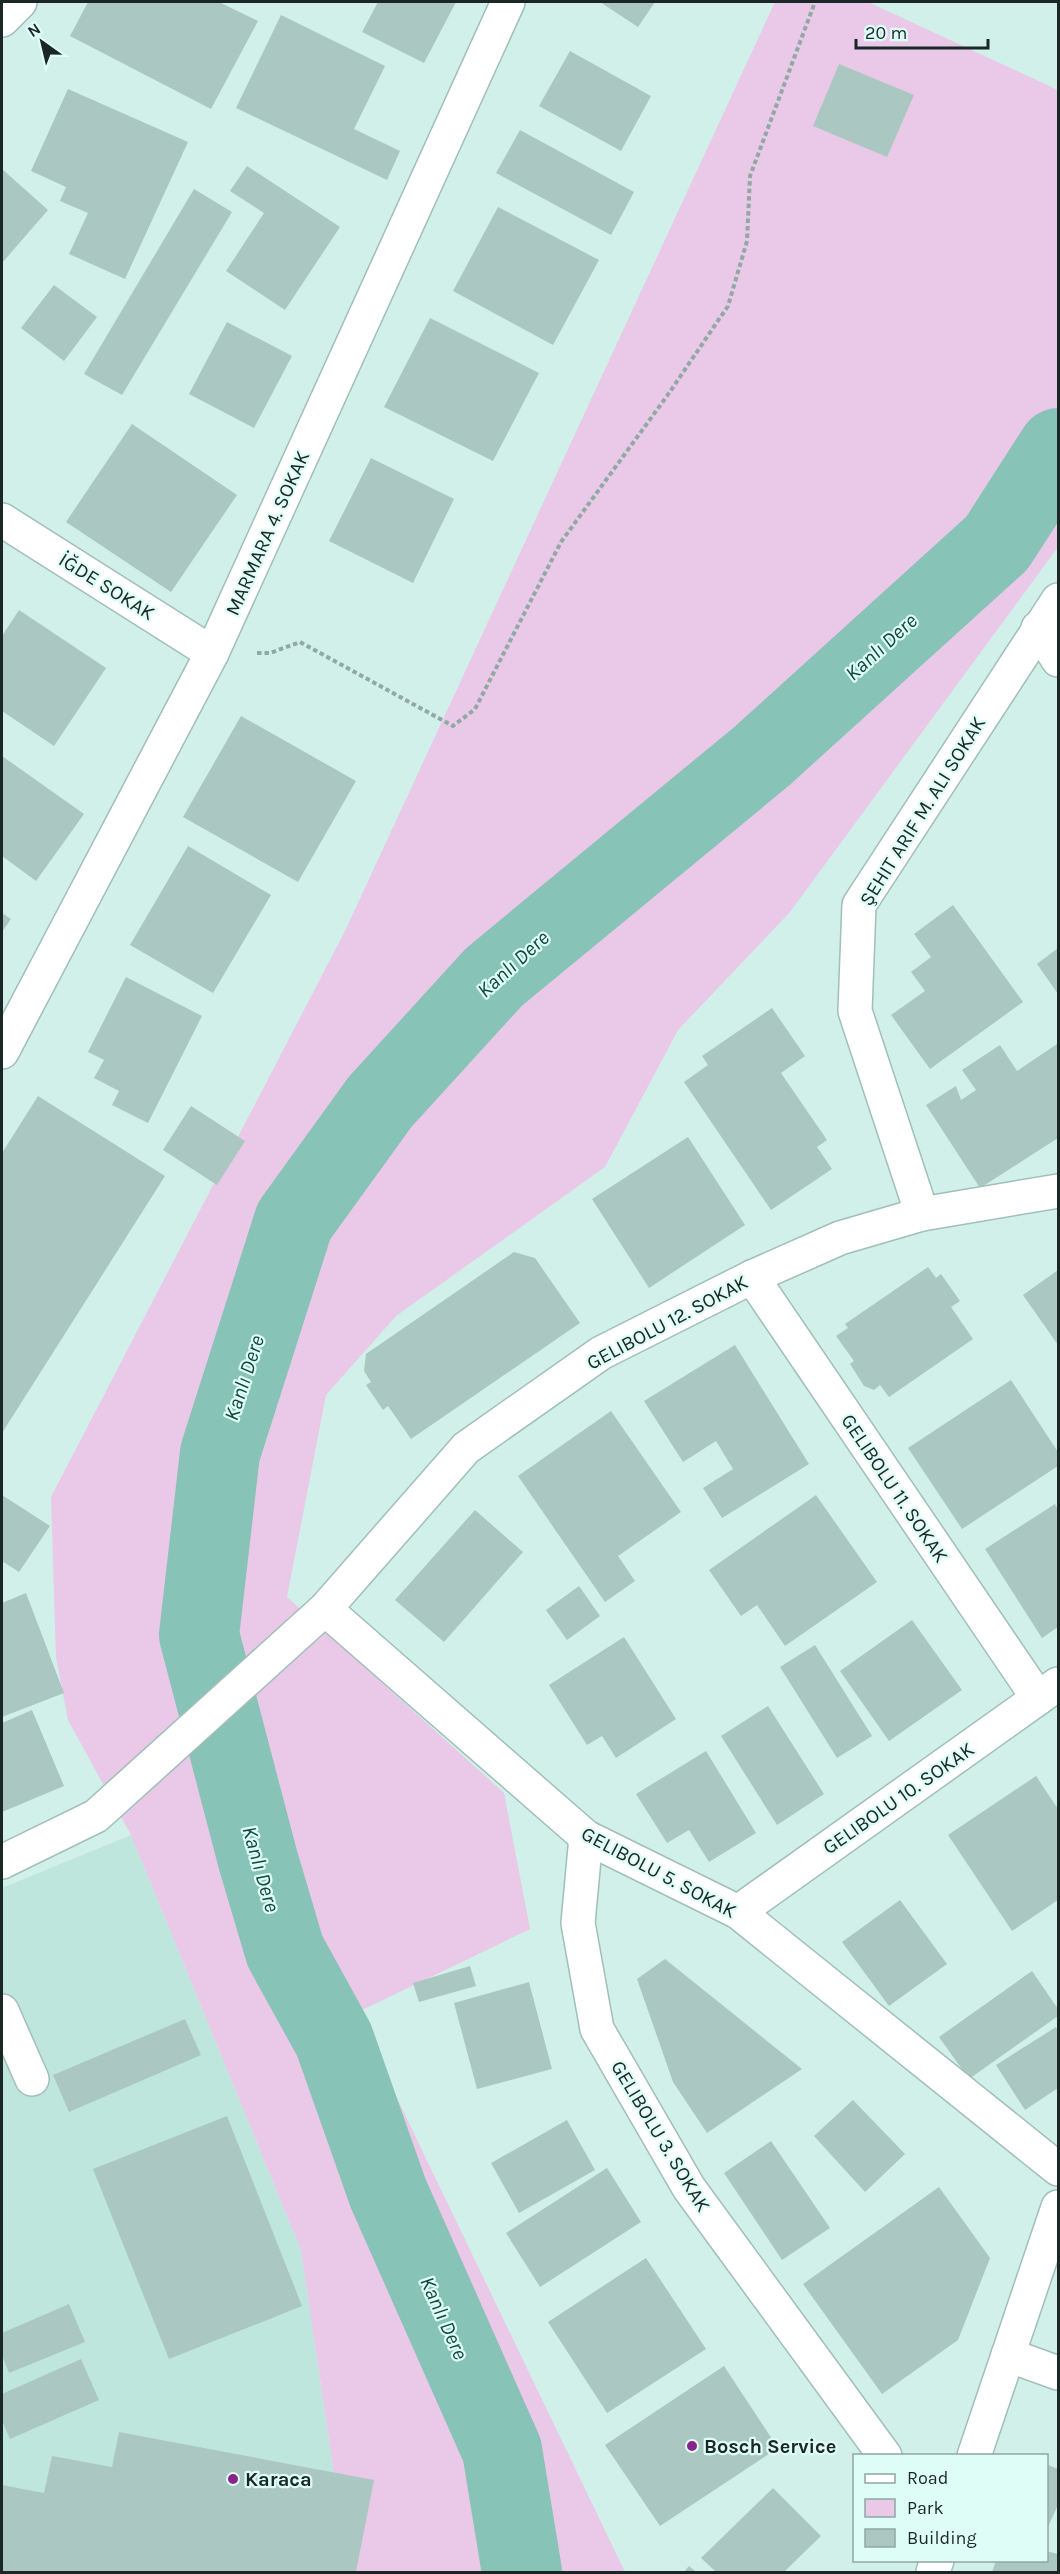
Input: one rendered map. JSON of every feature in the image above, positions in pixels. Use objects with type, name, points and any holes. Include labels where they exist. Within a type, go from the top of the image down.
[{"type":"street","points":[[2,20],[20,2]]},
{"type":"street","name":"MARMARA 4. SOKAK","points":[[2,1052],[212,653],[508,2]]},
{"type":"street","name":"İĞDE SOKAK","points":[[2,520],[212,653]]},
{"type":"street","name":"ŞEHIT ARIF M. ALI SOKAK","points":[[922,1214],[855,1011],[859,905],[1038,628],[1059,600]]},
{"type":"street","points":[[1038,628],[1059,660]]},
{"type":"street","name":"GELIBOLU 12. SOKAK","points":[[2,1862],[96,1816],[325,1609],[466,1448],[602,1353],[752,1277],[840,1238],[922,1214],[1059,1191]]},
{"type":"street","name":"GELIBOLU 11. SOKAK","points":[[752,1277],[1048,1691]]},
{"type":"street","name":"GELIBOLU 5. SOKAK","points":[[325,1609],[586,1837],[738,1912],[1059,2169]]},
{"type":"street","name":"GELIBOLU 10. SOKAK","points":[[738,1912],[1048,1691]]},
{"type":"street","name":"GELIBOLU 3. SOKAK","points":[[586,1837],[578,1923],[597,2029],[689,2188],[884,2454]]},
{"type":"street","points":[[2,2011],[32,2079]]},
{"type":"street","points":[[975,2454],[1059,2207]]},
{"type":"street","points":[[1008,2355],[1059,2373]]},
{"type":"path","points":[[212,653],[270,653],[300,642],[453,726],[475,709],[561,542],[667,396],[728,306],[747,241],[750,176],[815,2]]},
{"type":"shaded area","points":[[131,1835],[301,2250],[345,2549],[342,2572],[2,2572],[2,1888]]},
{"type":"green space","points":[[775,2],[868,2],[1058,90],[1058,547],[790,912],[678,1030],[605,1167],[396,1316],[326,1395],[287,1597],[504,1793],[530,1929],[356,2013],[625,2572],[342,2572],[345,2549],[301,2250],[131,1835],[68,1720],[56,1657],[51,1497],[345,931]]},
{"type":"building","points":[[88,2],[219,2],[258,21],[211,109],[70,36]]},
{"type":"building","points":[[378,2],[456,2],[424,63],[362,32]]},
{"type":"building","points":[[600,2],[655,2],[638,27]]},
{"type":"building","points":[[281,15],[385,66],[354,129],[400,151],[387,180],[236,108]]},
{"type":"building","points":[[570,51],[651,96],[621,151],[539,106]]},
{"type":"building","points":[[839,64],[914,95],[887,157],[813,126]]},
{"type":"building","points":[[68,89],[188,142],[125,279],[69,254],[88,213],[60,201],[66,187],[31,171]]},
{"type":"building","points":[[520,130],[634,192],[611,235],[496,173]]},
{"type":"building","points":[[247,166],[340,227],[285,310],[226,271],[264,213],[230,191]]},
{"type":"building","points":[[2,169],[48,210],[2,263]]},
{"type":"building","points":[[194,189],[232,212],[122,395],[84,374]]},
{"type":"building","points":[[498,207],[599,260],[553,345],[453,291]]},
{"type":"building","points":[[54,285],[97,317],[64,361],[21,328]]},
{"type":"building","points":[[430,318],[539,373],[493,461],[384,407]]},
{"type":"building","points":[[227,322],[292,356],[254,428],[189,394]]},
{"type":"building","points":[[132,424],[237,495],[171,592],[66,522]]},
{"type":"building","points":[[371,458],[454,499],[413,583],[329,541]]},
{"type":"building","points":[[19,610],[106,668],[54,746],[2,711],[2,636]]},
{"type":"building","points":[[241,716],[356,781],[298,882],[183,817]]},
{"type":"building","points":[[2,756],[84,814],[36,881],[2,856]]},
{"type":"building","points":[[188,846],[271,895],[213,993],[130,945]]},
{"type":"building","points":[[953,905],[1023,1002],[930,1069],[891,1015],[925,991],[911,972],[931,957],[914,934]]},
{"type":"building","points":[[2,913],[11,919],[2,932]]},
{"type":"building","points":[[1058,948],[1058,994],[1037,964]]},
{"type":"building","points":[[126,977],[202,1016],[148,1123],[112,1105],[119,1091],[94,1078],[104,1060],[88,1052]]},
{"type":"building","points":[[772,1008],[805,1056],[781,1073],[827,1140],[817,1147],[832,1169],[771,1210],[684,1082],[708,1065],[702,1056]]},
{"type":"building","points":[[1057,1044],[1058,1138],[980,1188],[926,1105],[956,1086],[961,1100],[976,1090],[962,1070],[1000,1045],[1017,1071]]},
{"type":"building","points":[[38,1096],[165,1176],[2,1433],[2,1153]]},
{"type":"building","points":[[191,1106],[245,1141],[217,1185],[163,1150]]},
{"type":"building","points":[[688,1137],[745,1225],[649,1288],[592,1199]]},
{"type":"building","points":[[514,1252],[535,1258],[580,1323],[411,1439],[388,1406],[383,1410],[366,1385],[371,1382],[364,1371],[366,1354]]},
{"type":"building","points":[[928,1267],[936,1278],[941,1274],[960,1301],[951,1307],[973,1339],[889,1397],[880,1385],[874,1390],[864,1386],[850,1364],[854,1361],[836,1336],[848,1328],[845,1324]]},
{"type":"building","points":[[1058,1270],[1058,1345],[1023,1295]]},
{"type":"building","points":[[735,1345],[809,1464],[722,1518],[703,1488],[733,1469],[716,1441],[683,1462],[644,1401]]},
{"type":"building","points":[[1011,1380],[1058,1452],[1058,1466],[962,1529],[908,1448]]},
{"type":"building","points":[[611,1411],[681,1512],[618,1556],[635,1581],[605,1602],[518,1476]]},
{"type":"building","points":[[2,1495],[50,1526],[19,1572],[2,1561]]},
{"type":"building","points":[[816,1495],[877,1582],[785,1646],[757,1605],[741,1616],[709,1570]]},
{"type":"building","points":[[1055,1504],[1058,1510],[1058,1627],[1042,1638],[985,1549]]},
{"type":"building","points":[[475,1510],[523,1552],[444,1642],[395,1600]]},
{"type":"building","points":[[579,1586],[600,1616],[567,1640],[546,1610]]},
{"type":"building","points":[[26,1593],[64,1693],[2,1717],[2,1603]]},
{"type":"building","points":[[912,1620],[962,1690],[889,1741],[840,1671]]},
{"type":"building","points":[[624,1637],[676,1719],[616,1758],[602,1736],[587,1745],[549,1685]]},
{"type":"building","points":[[815,1645],[872,1736],[837,1758],[780,1667]]},
{"type":"building","points":[[768,1706],[824,1794],[777,1825],[721,1736]]},
{"type":"building","points":[[32,1710],[64,1786],[2,1812],[2,1723]]},
{"type":"building","points":[[706,1751],[756,1833],[709,1862],[689,1830],[667,1843],[636,1794]]},
{"type":"building","points":[[1036,1776],[1058,1809],[1058,1900],[1012,1931],[948,1835]]},
{"type":"building","points":[[900,1900],[947,1964],[889,2006],[842,1942]]},
{"type":"building","points":[[665,1959],[802,2069],[707,2133],[673,2082],[637,1979]]},
{"type":"building","points":[[470,1966],[476,1986],[419,2002],[413,1983]]},
{"type":"building","points":[[1032,1971],[1058,2009],[1058,2016],[969,2079],[939,2037]]},
{"type":"building","points":[[529,1982],[552,2069],[477,2089],[454,2003]]},
{"type":"building","points":[[185,2019],[201,2055],[69,2112],[53,2075]]},
{"type":"building","points":[[1056,2027],[1058,2031],[1058,2088],[1025,2110],[996,2065]]},
{"type":"building","points":[[853,2100],[905,2154],[865,2192],[814,2136]]},
{"type":"building","points":[[227,2116],[302,2306],[169,2359],[93,2169]]},
{"type":"building","points":[[567,2120],[595,2170],[519,2213],[491,2163]]},
{"type":"building","points":[[771,2141],[830,2228],[782,2260],[724,2173]]},
{"type":"building","points":[[607,2168],[641,2222],[540,2287],[506,2233]]},
{"type":"building","points":[[939,2187],[990,2258],[958,2340],[882,2394],[803,2284]]},
{"type":"building","points":[[646,2258],[706,2349],[607,2413],[548,2322]]},
{"type":"building","points":[[69,2304],[85,2342],[9,2373],[2,2355],[2,2333]]},
{"type":"building","points":[[81,2359],[99,2400],[10,2439],[2,2421],[2,2394]]},
{"type":"building","name":"Bosch Service","points":[[724,2366],[778,2448],[660,2526],[605,2445]]},
{"type":"building","points":[[119,2432],[374,2480],[356,2572],[2,2572],[2,2485],[44,2493],[52,2456],[112,2467]]},
{"type":"building","points":[[1048,2465],[1058,2469],[1058,2505],[1048,2527]]},
{"type":"building","points":[[773,2488],[821,2536],[784,2572],[716,2572],[701,2558]]},
{"type":"building","points":[[1048,2552],[1058,2554],[1058,2572],[992,2572],[995,2562],[1048,2562]]},
{"type":"building","points":[[689,2566],[696,2572],[684,2572]]},
{"type":"waterway","name":"Kanlı Dere","points":[[522,2572],[502,2450],[388,2193],[334,2040],[285,1951],[258,1860],[199,1635],[220,1453],[294,1221],[380,1102],[494,977],[762,756],[997,543],[1058,448]]},
{"type":"place","name":"Bosch Service","points":[[692,2446]]},
{"type":"place","name":"Karaca","points":[[233,2479]]}]
